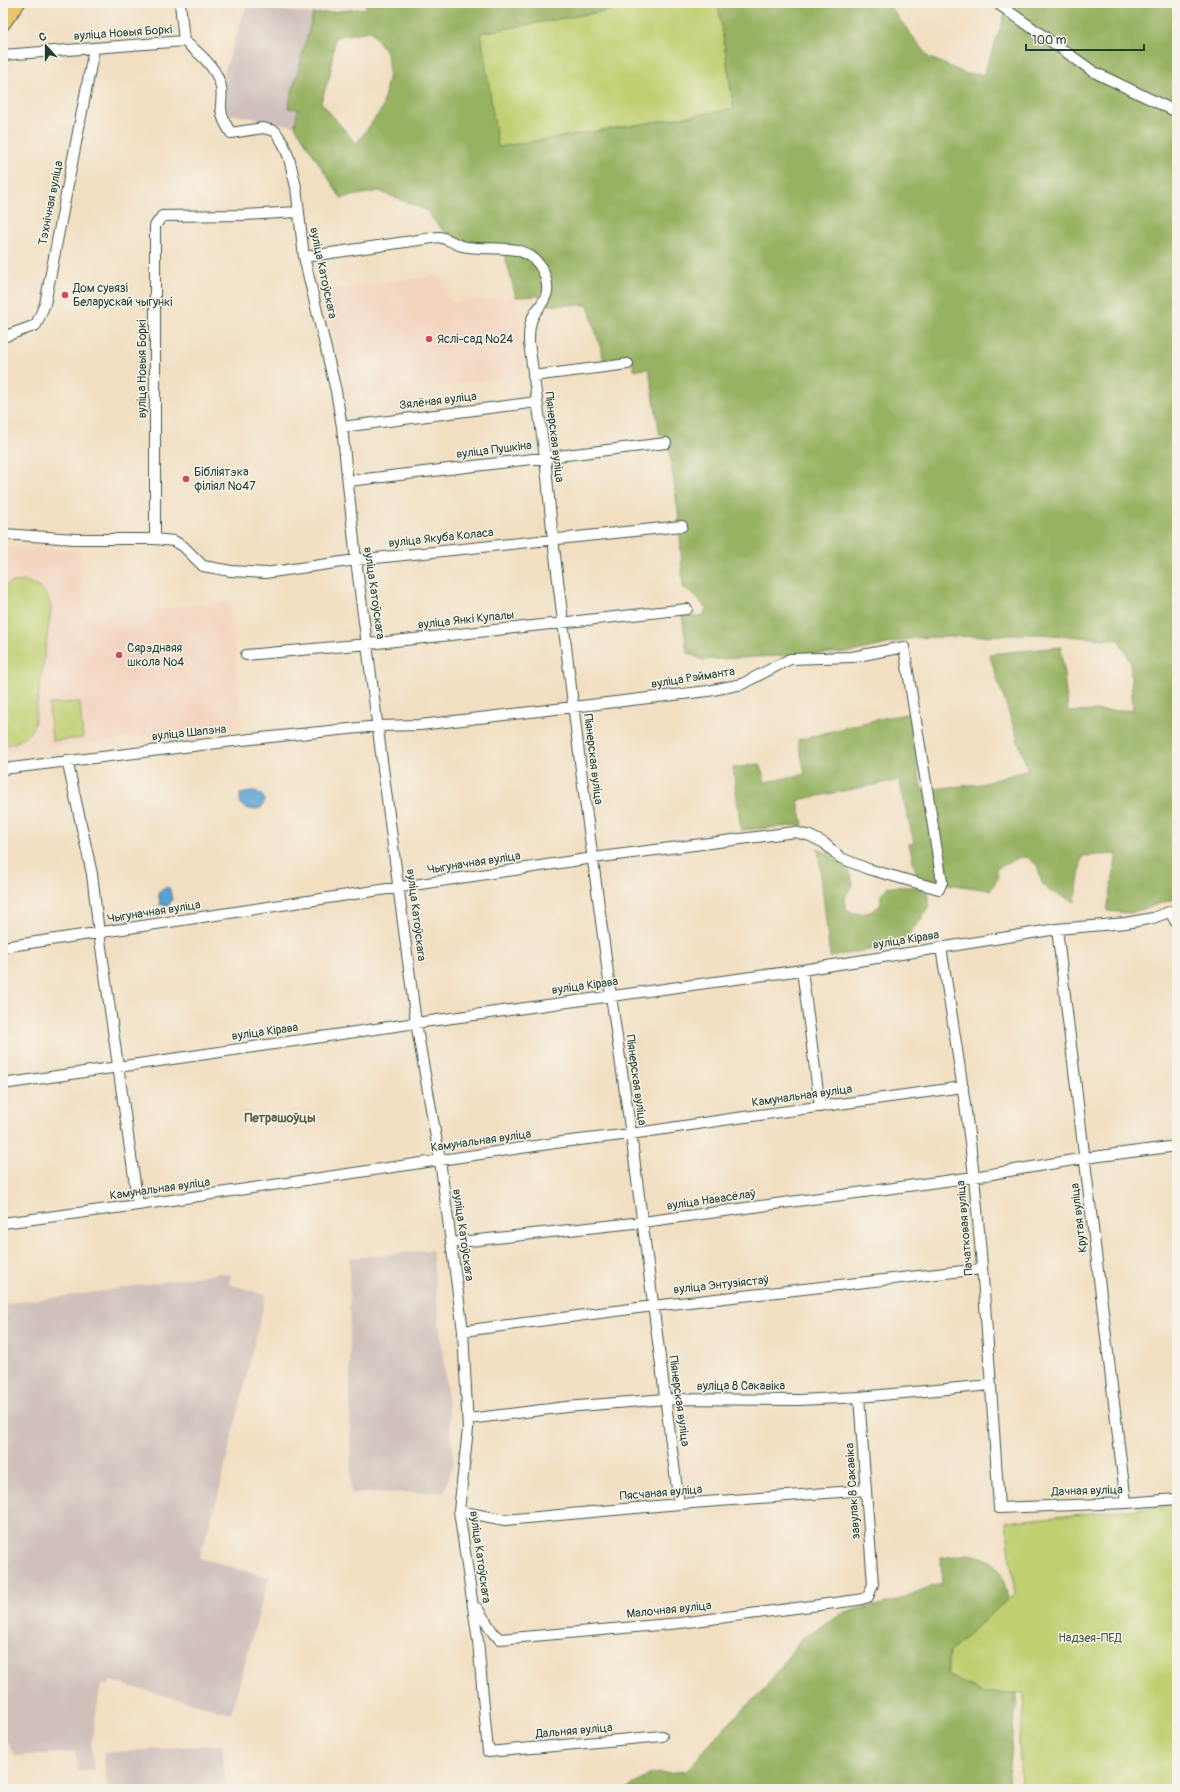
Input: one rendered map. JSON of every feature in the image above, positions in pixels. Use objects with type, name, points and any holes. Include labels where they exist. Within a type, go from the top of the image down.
[{"type":"main road","points":[[3,25],[19,3]]},
{"type":"street","points":[[180,3],[184,41]]},
{"type":"street","points":[[997,3],[1094,72],[1177,112]]},
{"type":"street","name":"вуліца Новыя Боркі","points":[[3,55],[184,41],[198,52],[212,68],[220,83],[222,94],[221,108],[224,120],[231,133]]},
{"type":"street","name":"Тэхнічная вуліца","points":[[3,337],[36,325],[45,304],[94,49]]},
{"type":"street","name":"вуліца Катоўскага","points":[[231,133],[263,128],[275,131],[283,143],[289,158],[296,187],[304,257],[336,391],[342,427],[349,481],[356,560],[400,888],[416,1023],[440,1160],[463,1331],[468,1429],[459,1511],[478,1642],[488,1752]]},
{"type":"street","name":"вуліца Новыя Боркі","points":[[155,539],[155,226],[162,216],[244,215],[298,212]]},
{"type":"street","name":"Піянерская вуліца","points":[[304,257],[439,237],[450,239],[461,246],[511,248],[524,253],[534,259],[541,268],[547,280],[547,291],[543,303],[534,314],[529,326],[529,343],[545,457],[553,540],[573,706],[611,996],[643,1222],[679,1504]]},
{"type":"street","points":[[533,376],[628,364]]},
{"type":"street","name":"Зялёная вуліца","points":[[342,427],[537,402]]},
{"type":"street","name":"вуліца Пушкіна","points":[[349,481],[666,443]]},
{"type":"street","name":"вуліца Якуба Коласа","points":[[155,539],[174,542],[183,546],[203,566],[231,571],[265,573],[356,560],[682,526]]},
{"type":"street","points":[[3,534],[75,539],[155,539]]},
{"type":"street","name":"вуліца Янкі Купалы","points":[[246,655],[368,644],[687,608]]},
{"type":"street","name":"вуліца Рэйманта","points":[[378,726],[420,725],[708,691],[742,684],[790,659],[852,657],[904,647],[942,882],[939,889]]},
{"type":"street","name":"вуліца Шапэна","points":[[3,769],[66,760],[378,726]]},
{"type":"street","points":[[66,760],[92,874],[138,1205]]},
{"type":"street","name":"Чыгуначная вуліца","points":[[3,947],[593,858],[794,832],[824,843],[841,858],[868,869],[939,889]]},
{"type":"street","points":[[1174,911],[1177,924]]},
{"type":"street","name":"вуліца Кірава","points":[[3,1084],[416,1023],[802,970],[1057,929],[1126,923],[1153,918],[1174,911]]},
{"type":"street","name":"Крутая вуліца","points":[[1057,929],[1126,1503]]},
{"type":"street","name":"Пачатковая вуліца","points":[[941,947],[963,1087],[974,1177],[991,1385],[999,1508]]},
{"type":"street","points":[[802,970],[820,1107]]},
{"type":"street","name":"Камунальная вуліца","points":[[3,1223],[138,1205],[562,1142],[631,1134],[963,1087]]},
{"type":"street","name":"вуліца Навасёлаў","points":[[451,1244],[643,1222],[974,1177],[1085,1158],[1177,1146]]},
{"type":"street","name":"вуліца Энтузіястаў","points":[[463,1331],[653,1306],[981,1269]]},
{"type":"street","name":"вуліца 8 Сакавіка","points":[[468,1419],[566,1407],[666,1399],[799,1400],[859,1397],[991,1385]]},
{"type":"street","name":"завулак 8 Сакавіка","points":[[859,1397],[873,1584]]},
{"type":"street","name":"Пясчаная вуліца","points":[[459,1511],[505,1520],[679,1504],[866,1490]]},
{"type":"street","name":"Дачная вуліца","points":[[999,1508],[1126,1503],[1177,1499]]},
{"type":"street","name":"Малочная вуліца","points":[[473,1608],[477,1608],[494,1634],[500,1640],[680,1623],[858,1600],[868,1597],[873,1584]]},
{"type":"street","name":"Дальняя вуліца","points":[[488,1752],[662,1736]]},
{"type":"shaded area","points":[[246,7],[313,14],[288,108],[298,109],[295,126],[225,113],[224,73]]},
{"type":"shaded area","name":"Яслі-сад №24","points":[[439,275],[450,303],[516,297],[525,375],[346,398],[329,290]]},
{"type":"shaded area","name":"Сярэднаяя школа №4","points":[[3,548],[80,550],[84,618],[231,601],[242,725],[3,753]]},
{"type":"shaded area","points":[[432,1250],[454,1462],[444,1492],[351,1493],[349,1258]]},
{"type":"shaded area","points":[[219,1273],[231,1275],[229,1284],[266,1295],[217,1500],[199,1558],[269,1577],[231,1713],[110,1681],[109,1686],[101,1684],[91,1743],[94,1770],[78,1772],[76,1752],[15,1756],[3,1735],[3,1304],[90,1293]]},
{"type":"shaded area","points":[[222,1744],[226,1789],[107,1789],[103,1753]]},
{"type":"green space","points":[[365,3],[649,3],[481,33],[498,147],[734,109],[718,3],[883,3],[891,8],[928,57],[967,74],[984,74],[1009,3],[1177,3],[1177,898],[1130,913],[1107,911],[1117,854],[1082,856],[1075,902],[1048,890],[1042,883],[1037,865],[1027,857],[1017,858],[996,869],[998,878],[990,890],[933,882],[917,877],[909,844],[914,843],[899,780],[798,800],[803,825],[741,830],[733,768],[760,764],[765,782],[805,774],[798,740],[878,719],[912,713],[917,766],[922,790],[981,784],[1028,770],[989,654],[1061,647],[1068,712],[1133,710],[1130,661],[1119,640],[1038,634],[913,638],[852,652],[702,660],[687,652],[682,615],[697,617],[704,614],[706,608],[697,598],[683,587],[679,518],[667,435],[660,436],[649,369],[634,370],[632,357],[604,361],[588,305],[549,305],[541,296],[516,297],[504,252],[464,243],[441,229],[426,210],[379,191],[341,198],[295,126],[298,109],[288,108],[313,14],[367,8]],"holes":[[[371,31],[387,53],[389,73],[382,109],[356,144],[321,102],[330,75],[335,37]]]},
{"type":"green space","points":[[649,3],[718,3],[734,109],[498,147],[480,33]]},
{"type":"green space","points":[[25,581],[35,585],[43,591],[48,599],[51,610],[34,725],[32,730],[22,740],[3,745],[3,587],[13,582]]},
{"type":"green space","points":[[80,702],[83,738],[52,741],[49,704]]},
{"type":"green space","points":[[818,848],[841,863],[852,878],[853,885],[848,891],[845,903],[847,911],[862,914],[874,910],[881,904],[881,894],[888,887],[919,887],[927,892],[929,905],[922,918],[904,940],[889,946],[830,957]]},
{"type":"green space","name":"Надзея-ПЕД","points":[[1177,1504],[1177,1789],[1021,1789],[1019,1742],[1024,1712],[1024,1693],[982,1693],[947,1675],[949,1652],[1008,1599],[1015,1595],[1006,1522]]},
{"type":"green space","points":[[969,1554],[980,1556],[994,1563],[1001,1574],[1008,1599],[949,1652],[947,1675],[982,1693],[1017,1693],[1009,1775],[1010,1789],[626,1789],[651,1774],[687,1771],[715,1737],[765,1688],[801,1639],[845,1612],[892,1602],[942,1583],[941,1558]]},
{"type":"water","points":[[255,791],[261,794],[264,798],[261,808],[250,809],[240,804],[240,794]]},
{"type":"water","points":[[167,887],[170,889],[172,899],[169,905],[160,905],[158,892]]},
{"type":"place","name":"Дом сувязі Беларускай чыгункі","points":[[65,295]]},
{"type":"place","name":"Яслі-сад №24","points":[[429,339]]},
{"type":"place","name":"Бібліятэка філіял №47","points":[[186,479]]},
{"type":"place","name":"Сярэднаяя школа №4","points":[[119,655]]},
{"type":"district","name":"Петрашоўцы","points":[[280,1118]]}]
